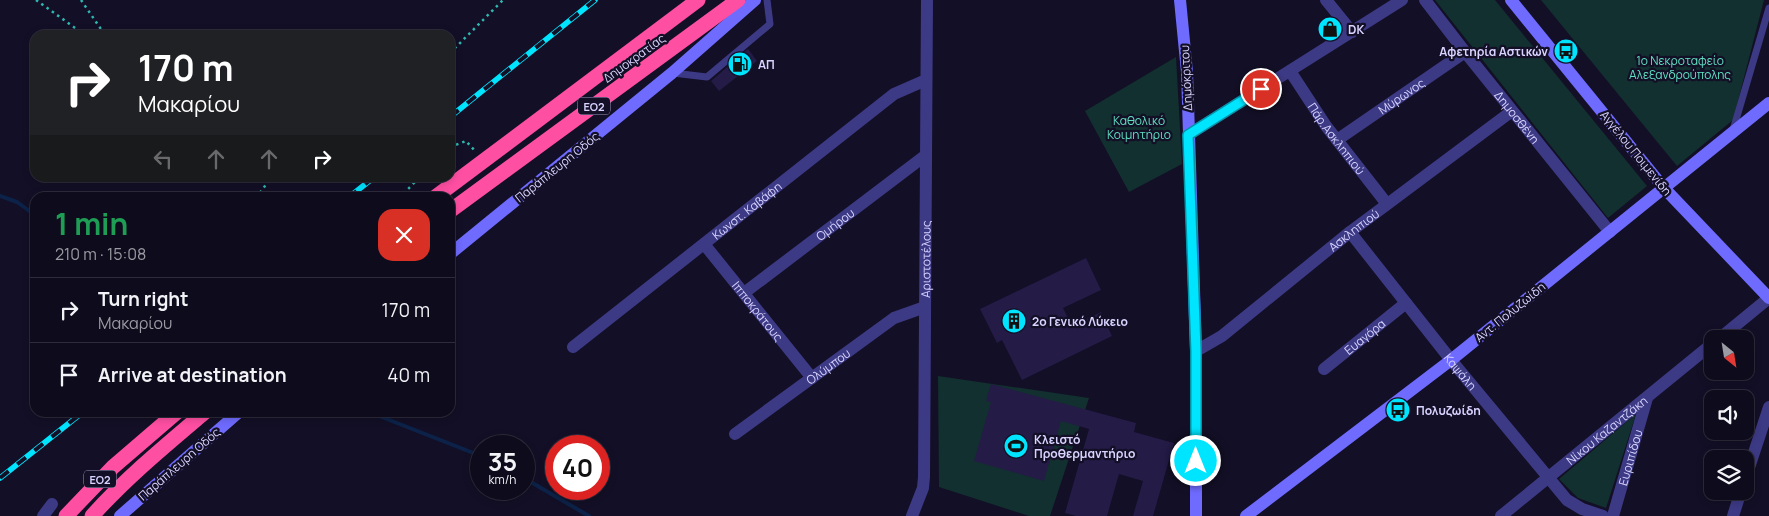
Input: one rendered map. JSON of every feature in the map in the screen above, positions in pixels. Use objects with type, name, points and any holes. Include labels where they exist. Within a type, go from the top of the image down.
[{"type":"highway","name":"Δημοκρατίας","points":[[455,182],[698,0]]},
{"type":"highway","name":"Δημοκρατίας","points":[[455,207],[738,0]]},
{"type":"highway","name":"Δημοκρατίας","points":[[442,192],[455,182]]},
{"type":"highway","name":"ΕΟ2","points":[[66,516],[95,484],[171,417]]},
{"type":"highway","name":"ΕΟ2","points":[[92,516],[108,498],[149,460],[199,417]]},
{"type":"street","name":"Παράπλευρη Οδός","points":[[455,250],[672,73],[754,0]]},
{"type":"street","name":"Αριστοτέλους","points":[[912,516],[923,488],[924,477],[927,0]]},
{"type":"street","name":"Δημόκριτου","points":[[1180,0],[1187,72],[1196,351],[1196,516]]},
{"type":"street","points":[[1326,0],[1352,32]]},
{"type":"street","points":[[1188,135],[1402,0]]},
{"type":"street","name":"Δημοσθένη","points":[[1425,0],[1610,232]]},
{"type":"street","name":"Αγγέλου Ποιμενίδη","points":[[1511,0],[1664,188],[1769,298]]},
{"type":"street","name":"Μύρωνος","points":[[1337,140],[1465,52]]},
{"type":"street","name":"Πάρ.Ασκληπιού","points":[[1290,71],[1337,140],[1387,204]]},
{"type":"street","name":"Κωνστ. Καβάφη","points":[[573,348],[894,94],[926,80]]},
{"type":"street","name":"Αντ. Πολυζωίδη","points":[[1246,516],[1451,360],[1769,103]]},
{"type":"street","name":"Ασκληπιού","points":[[1196,351],[1222,336],[1350,232],[1512,111]]},
{"type":"street","name":"Ομήρου","points":[[744,293],[926,155]]},
{"type":"street","name":"Καψάλη","points":[[1350,232],[1451,360],[1567,500],[1574,506],[1603,516]]},
{"type":"street","name":"Ιπποκράτους","points":[[704,244],[812,378]]},
{"type":"street","points":[[1730,330],[1769,298]]},
{"type":"street","name":"Ευαγόρα","points":[[1324,369],[1406,302]]},
{"type":"street","name":"Ολύμπου","points":[[735,434],[894,318],[925,307]]},
{"type":"street","name":"Νίκου Καζαντζάκη","points":[[1501,516],[1704,351]]},
{"type":"street","name":"Ευριπίδου","points":[[1613,516],[1647,398]]},
{"type":"street","points":[[1754,453],[1769,407]]},
{"type":"street","name":"Παράπλευρη Οδός","points":[[120,516],[233,417]]},
{"type":"street","points":[[1733,516],[1738,500]]},
{"type":"street","points":[[43,516],[52,504]]},
{"type":"lane","points":[[672,73],[707,77],[770,24],[767,0]]},
{"type":"lane","points":[[1733,133],[1769,8]]},
{"type":"path","points":[[36,0],[78,30]]},
{"type":"path","points":[[81,0],[102,30]]},
{"type":"path","points":[[455,48],[503,0]]},
{"type":"path","points":[[455,145],[466,141],[483,160]]},
{"type":"path","points":[[405,192],[415,182]]},
{"type":"green space","points":[[1435,0],[1495,0],[1647,186],[1608,218]]},
{"type":"green space","name":"1ο Νεκροταφείο Αλεξανδρούπολης","points":[[1541,0],[1764,0],[1733,120],[1677,166]]},
{"type":"green space","name":"Καθολικό Κοιμητήριο","points":[[1176,57],[1182,164],[1129,192],[1085,111]]},
{"type":"green space","points":[[938,376],[1089,398],[1050,516],[1029,516],[939,487]]},
{"type":"green space","points":[[1636,414],[1606,508],[1578,498],[1559,479]]},
{"type":"building","points":[[748,49],[757,61],[719,91],[711,81]]},
{"type":"building","name":"2ο Γενικό Λύκειο","points":[[1086,258],[1101,290],[1063,308],[1072,326],[1101,312],[1112,336],[1022,380],[1002,340],[997,343],[980,309]]},
{"type":"building","points":[[991,384],[1136,423],[1134,432],[1174,443],[1153,516],[1133,516],[1143,481],[1119,474],[1107,516],[1076,516],[1065,513],[1089,429],[1061,421],[1044,481],[974,461],[991,402],[986,401]]},
{"type":"waterway","points":[[0,196],[17,202],[30,211]]},
{"type":"waterway","points":[[382,417],[470,452]]},
{"type":"waterway","points":[[535,484],[589,516]]},
{"type":"railway","points":[[455,113],[595,0]]},
{"type":"railway","points":[[356,192],[368,182]]},
{"type":"railway","points":[[0,478],[77,417]]},
{"type":"place","name":"DK","points":[[1330,29]]},
{"type":"place","name":"Αφετηρία Αστικών","points":[[1566,51]]},
{"type":"place","name":"ΑΠ","points":[[740,64]]},
{"type":"place","name":"2ο Γενικό Λύκειο","points":[[1014,321]]},
{"type":"place","name":"Πολυζωίδη","points":[[1398,410]]},
{"type":"place","name":"Κλειστό Προθερμαντήριο","points":[[1016,446]]},
{"type":"route","points":[[1196,461],[1196,351],[1188,135],[1261,89]]}]
